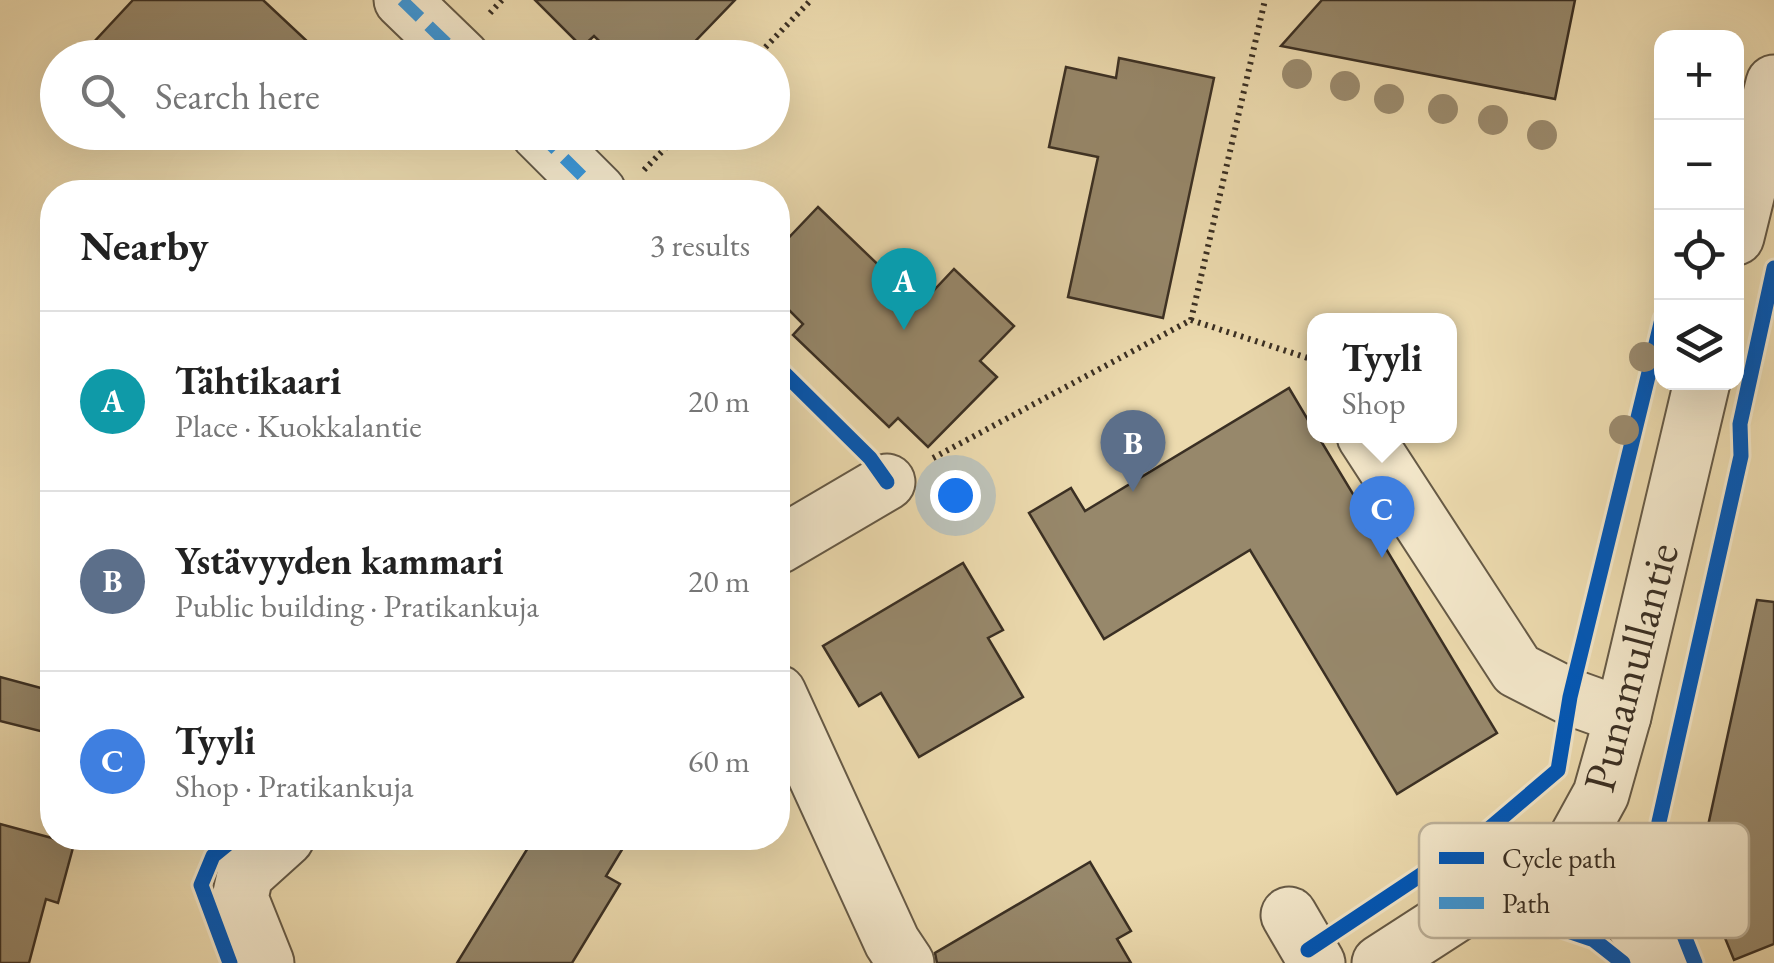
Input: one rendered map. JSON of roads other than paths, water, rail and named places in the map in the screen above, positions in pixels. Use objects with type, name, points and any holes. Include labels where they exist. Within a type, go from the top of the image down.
[{"type":"street","points":[[402,0],[443,40]]},
{"type":"street","points":[[1743,210],[1774,83]]},
{"type":"street","points":[[564,150],[607,180]]},
{"type":"street","name":"Punamullantie","points":[[1585,823],[1600,794],[1623,716],[1700,390]]},
{"type":"street","points":[[1369,443],[1517,670],[1623,716]]},
{"type":"street","points":[[790,539],[887,482]]},
{"type":"street","points":[[790,720],[892,942],[906,963]]},
{"type":"street","points":[[266,963],[240,898],[245,875],[273,850]]},
{"type":"street","points":[[1289,915],[1317,963]]},
{"type":"street","name":"Punamullantie","points":[[1380,963],[1419,938]]},
{"type":"street","points":[[1645,938],[1664,963]]},
{"type":"place","name":"Tähtikaari","points":[[904,330]]},
{"type":"place","name":"Ystävyyden kammari","points":[[1133,492]]},
{"type":"place","name":"Tyyli","points":[[1382,558]]}]
